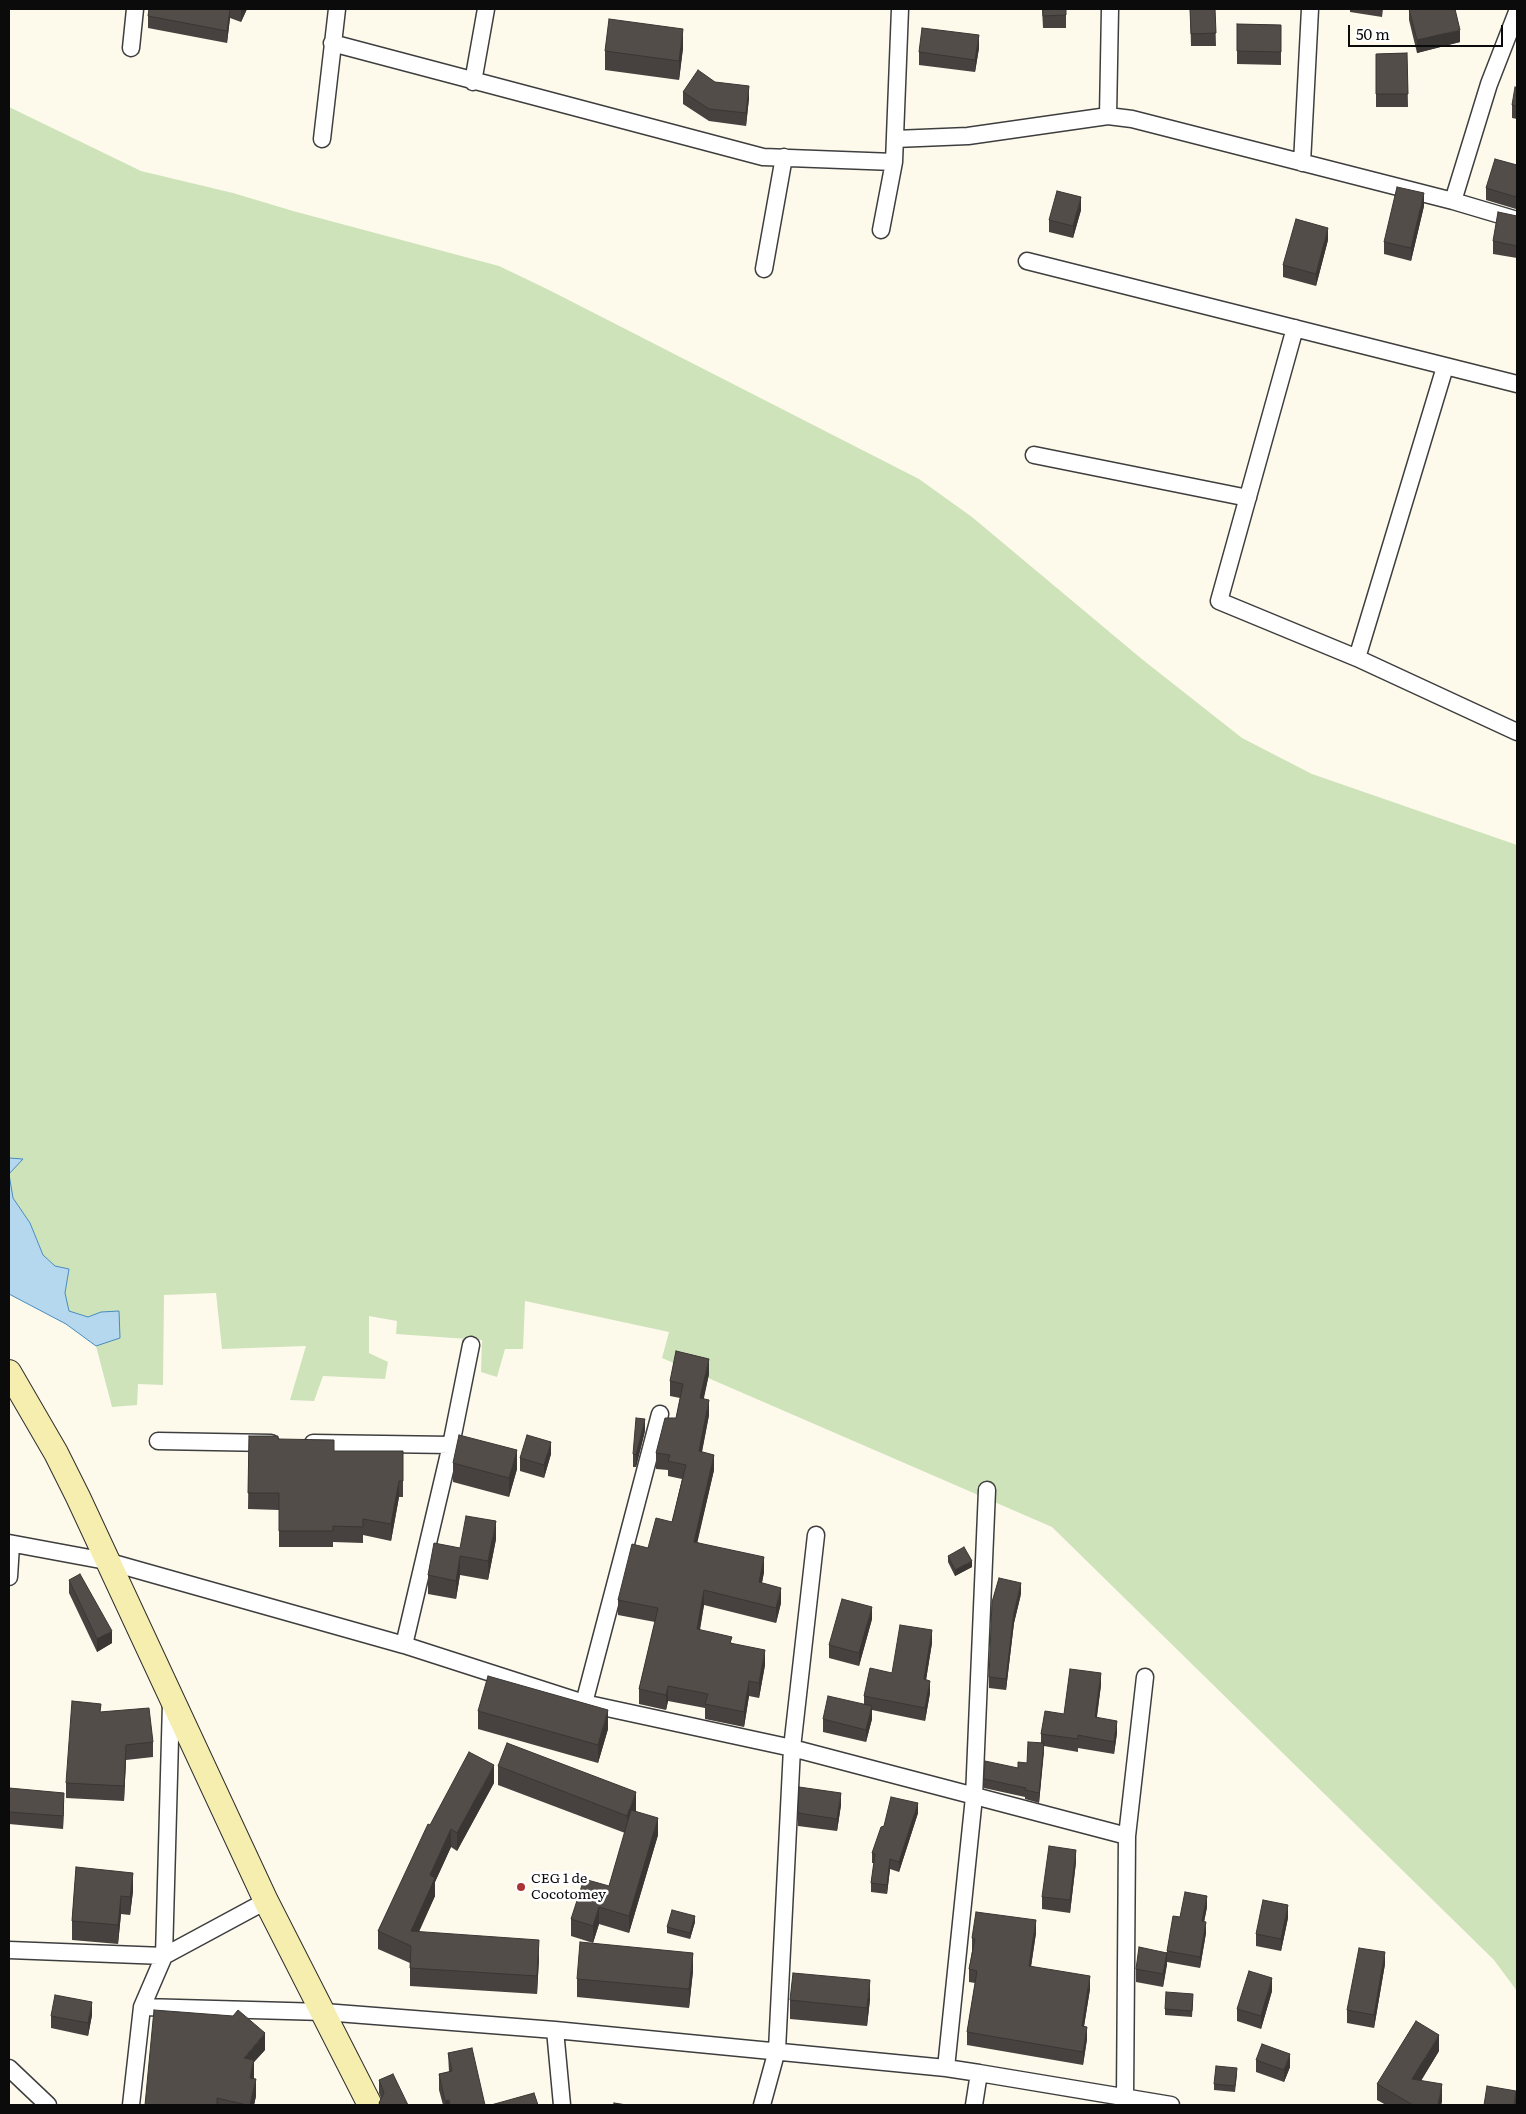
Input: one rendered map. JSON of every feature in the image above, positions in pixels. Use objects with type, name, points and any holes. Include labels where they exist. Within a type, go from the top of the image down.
[{"type":"main road","points":[[9,1372],[56,1453],[266,1901],[370,2105]]},
{"type":"street","points":[[131,48],[135,9]]},
{"type":"street","points":[[322,139],[337,9]]},
{"type":"street","points":[[473,82],[486,9]]},
{"type":"street","points":[[1108,116],[1110,9]]},
{"type":"street","points":[[1302,163],[1310,9]]},
{"type":"street","points":[[881,230],[894,162],[896,10]]},
{"type":"street","points":[[1453,201],[1489,84],[1517,12]]},
{"type":"street","points":[[332,43],[473,82],[763,157],[894,162]]},
{"type":"street","points":[[895,139],[968,136],[1108,116],[1132,119],[1453,201],[1517,220]]},
{"type":"street","points":[[764,269],[784,157]]},
{"type":"street","points":[[1027,261],[1517,384]]},
{"type":"street","points":[[1296,328],[1219,600],[1516,727]]},
{"type":"street","points":[[1357,658],[1446,367]]},
{"type":"street","points":[[1034,455],[1248,498]]},
{"type":"street","points":[[404,1645],[451,1445],[471,1345]]},
{"type":"street","points":[[584,1703],[660,1414]]},
{"type":"street","points":[[158,1441],[451,1445]]},
{"type":"street","points":[[946,2068],[974,1797],[987,1490]]},
{"type":"street","points":[[762,2105],[777,2050],[792,1748],[816,1535]]},
{"type":"street","points":[[9,1577],[10,1544],[106,1561],[404,1645],[584,1703],[792,1748],[1127,1836]]},
{"type":"street","points":[[1125,2098],[1127,1836],[1145,1677]]},
{"type":"street","points":[[131,2105],[142,2007],[164,1956],[171,1700]]},
{"type":"street","points":[[9,1950],[164,1956],[266,1901]]},
{"type":"street","points":[[142,2007],[324,2012],[777,2050],[946,2068],[1171,2105]]},
{"type":"street","points":[[555,2030],[562,2105]]},
{"type":"street","points":[[9,2068],[48,2105]]},
{"type":"street","points":[[974,2105],[979,2073]]},
{"type":"green space","points":[[9,107],[141,171],[233,193],[499,266],[549,290],[919,479],[972,517],[1143,660],[1242,738],[1312,774],[1517,845],[1517,1991],[1494,1960],[1052,1527],[662,1358],[669,1332],[525,1301],[523,1349],[505,1349],[497,1377],[481,1372],[482,1340],[396,1334],[397,1321],[369,1316],[369,1353],[388,1362],[385,1379],[323,1376],[314,1401],[290,1400],[306,1346],[222,1349],[216,1293],[164,1295],[163,1385],[138,1384],[137,1405],[112,1407],[96,1346],[120,1338],[101,1312],[88,1317],[69,1311],[65,1293],[69,1269],[55,1266],[43,1255],[30,1223],[13,1198],[9,1173],[22,1159],[9,1158]]},
{"type":"water","points":[[9,1158],[23,1159],[9,1174]]},
{"type":"water","points":[[9,1174],[13,1198],[30,1223],[43,1255],[55,1266],[69,1269],[65,1293],[69,1311],[88,1317],[101,1312],[119,1311],[120,1338],[96,1346],[66,1324],[9,1294]]},
{"type":"building","points":[[149,9],[230,9],[227,31],[148,16]]},
{"type":"building","points":[[1043,9],[1066,9],[1066,15],[1043,16]]},
{"type":"building","points":[[1190,9],[1215,9],[1216,33],[1191,34]]},
{"type":"building","points":[[1409,9],[1455,9],[1460,30],[1417,40]]},
{"type":"building","points":[[609,19],[683,29],[679,61],[605,51]]},
{"type":"building","points":[[1237,24],[1281,25],[1281,52],[1237,51]]},
{"type":"building","points":[[922,28],[979,35],[975,60],[919,52]]},
{"type":"building","points":[[1407,53],[1408,94],[1376,94],[1376,54]]},
{"type":"building","points":[[698,70],[715,82],[749,86],[746,113],[709,109],[683,92]]},
{"type":"building","points":[[1515,87],[1517,88],[1517,106],[1512,105]]},
{"type":"building","points":[[1495,159],[1517,165],[1516,197],[1486,188]]},
{"type":"building","points":[[1397,187],[1424,193],[1411,248],[1384,242]]},
{"type":"building","points":[[1057,191],[1081,197],[1073,226],[1049,220]]},
{"type":"building","points":[[1498,212],[1517,216],[1517,246],[1493,241]]},
{"type":"building","points":[[1296,219],[1328,228],[1316,274],[1283,265]]},
{"type":"building","points":[[676,1351],[709,1359],[700,1398],[709,1400],[699,1451],[714,1455],[694,1542],[764,1557],[759,1582],[781,1588],[776,1608],[704,1590],[697,1629],[732,1637],[730,1643],[765,1650],[759,1683],[749,1681],[744,1712],[705,1704],[708,1694],[668,1686],[666,1695],[639,1689],[658,1608],[618,1600],[632,1544],[648,1548],[656,1518],[672,1522],[686,1465],[668,1461],[670,1455],[656,1453],[665,1418],[676,1418],[683,1384],[670,1381]]},
{"type":"building","points":[[636,1418],[645,1419],[636,1455],[633,1454]]},
{"type":"building","points":[[459,1435],[517,1450],[509,1478],[453,1463]]},
{"type":"building","points":[[527,1435],[551,1442],[544,1465],[520,1458]]},
{"type":"building","points":[[249,1436],[278,1436],[278,1439],[334,1440],[334,1451],[403,1451],[403,1481],[399,1481],[391,1524],[363,1519],[363,1527],[333,1526],[333,1531],[279,1531],[279,1493],[248,1493]]},
{"type":"building","points":[[466,1516],[496,1521],[488,1561],[460,1556],[456,1581],[428,1575],[434,1543],[460,1548]]},
{"type":"building","points":[[964,1547],[972,1561],[955,1570],[948,1556]]},
{"type":"building","points":[[80,1574],[112,1631],[97,1639],[69,1580]]},
{"type":"building","points":[[999,1578],[1021,1583],[1014,1612],[1006,1679],[989,1677],[992,1602]]},
{"type":"building","points":[[842,1599],[872,1607],[859,1653],[829,1645]]},
{"type":"building","points":[[900,1625],[932,1630],[924,1679],[930,1681],[925,1708],[864,1696],[870,1668],[892,1673]]},
{"type":"building","points":[[1070,1669],[1101,1673],[1095,1717],[1117,1721],[1114,1742],[1078,1735],[1078,1739],[1041,1734],[1045,1711],[1064,1714]]},
{"type":"building","points":[[488,1676],[608,1710],[598,1745],[478,1711]]},
{"type":"building","points":[[828,1696],[872,1706],[866,1730],[823,1719]]},
{"type":"building","points":[[72,1701],[101,1704],[100,1712],[149,1708],[153,1742],[126,1745],[124,1786],[66,1783]]},
{"type":"building","points":[[1028,1742],[1044,1743],[1039,1793],[1025,1790],[1026,1788],[984,1779],[985,1761],[1018,1768],[1018,1762],[1027,1763]]},
{"type":"building","points":[[507,1743],[636,1792],[627,1816],[498,1766]]},
{"type":"building","points":[[469,1752],[494,1765],[457,1833],[451,1829],[430,1875],[435,1878],[411,1931],[539,1940],[537,1976],[410,1968],[411,1946],[378,1931],[428,1824],[430,1825]]},
{"type":"building","points":[[799,1787],[841,1793],[837,1819],[798,1813]]},
{"type":"building","points":[[9,1788],[64,1793],[63,1816],[9,1812]]},
{"type":"building","points":[[891,1797],[918,1803],[899,1862],[890,1859],[887,1885],[871,1883],[875,1854],[872,1853],[881,1827],[884,1826]]},
{"type":"building","points":[[631,1810],[658,1818],[629,1916],[599,1907],[593,1926],[571,1919],[584,1879],[609,1886]]},
{"type":"building","points":[[1049,1846],[1076,1850],[1070,1900],[1042,1897]]},
{"type":"building","points":[[76,1867],[133,1873],[130,1897],[121,1896],[118,1925],[72,1921]]},
{"type":"building","points":[[1185,1892],[1207,1896],[1202,1921],[1206,1922],[1200,1957],[1167,1951],[1173,1916],[1180,1917]]},
{"type":"building","points":[[1263,1900],[1288,1905],[1281,1939],[1256,1934]]},
{"type":"building","points":[[672,1910],[695,1916],[690,1933],[667,1927]]},
{"type":"building","points":[[976,1912],[1036,1920],[1029,1966],[1090,1976],[1082,2026],[1087,2027],[1083,2052],[967,2032],[977,1971],[969,1969],[975,1939],[972,1938]]},
{"type":"building","points":[[580,1942],[693,1953],[689,1989],[577,1979]]},
{"type":"building","points":[[1139,1947],[1167,1953],[1163,1974],[1136,1969]]},
{"type":"building","points":[[1359,1948],[1385,1952],[1374,2015],[1347,2010]]},
{"type":"building","points":[[1249,1971],[1272,1978],[1261,2016],[1237,2009]]},
{"type":"building","points":[[793,1973],[870,1980],[867,2008],[790,2000]]},
{"type":"building","points":[[1166,1992],[1193,1994],[1192,2011],[1165,2009]]},
{"type":"building","points":[[55,1995],[92,2002],[88,2023],[51,2016]]},
{"type":"building","points":[[154,2010],[233,2016],[238,2010],[265,2033],[244,2058],[254,2060],[250,2078],[256,2079],[250,2105],[217,2098],[217,2105],[145,2105]]},
{"type":"building","points":[[1416,2021],[1439,2035],[1412,2079],[1442,2084],[1438,2105],[1413,2105],[1377,2084]]},
{"type":"building","points":[[1262,2044],[1290,2054],[1284,2070],[1256,2060]]},
{"type":"building","points":[[472,2048],[485,2105],[450,2105],[449,2100],[445,2101],[439,2074],[452,2071],[448,2053]]},
{"type":"building","points":[[1216,2066],[1237,2068],[1235,2086],[1214,2084]]},
{"type":"building","points":[[393,2074],[408,2105],[380,2105],[379,2103],[384,2093],[379,2080]]},
{"type":"building","points":[[1487,2086],[1516,2091],[1514,2105],[1484,2105]]},
{"type":"building","points":[[534,2093],[538,2105],[491,2105]]},
{"type":"place","name":"CEG 1 de Cocotomey","points":[[521,1887]]}]
